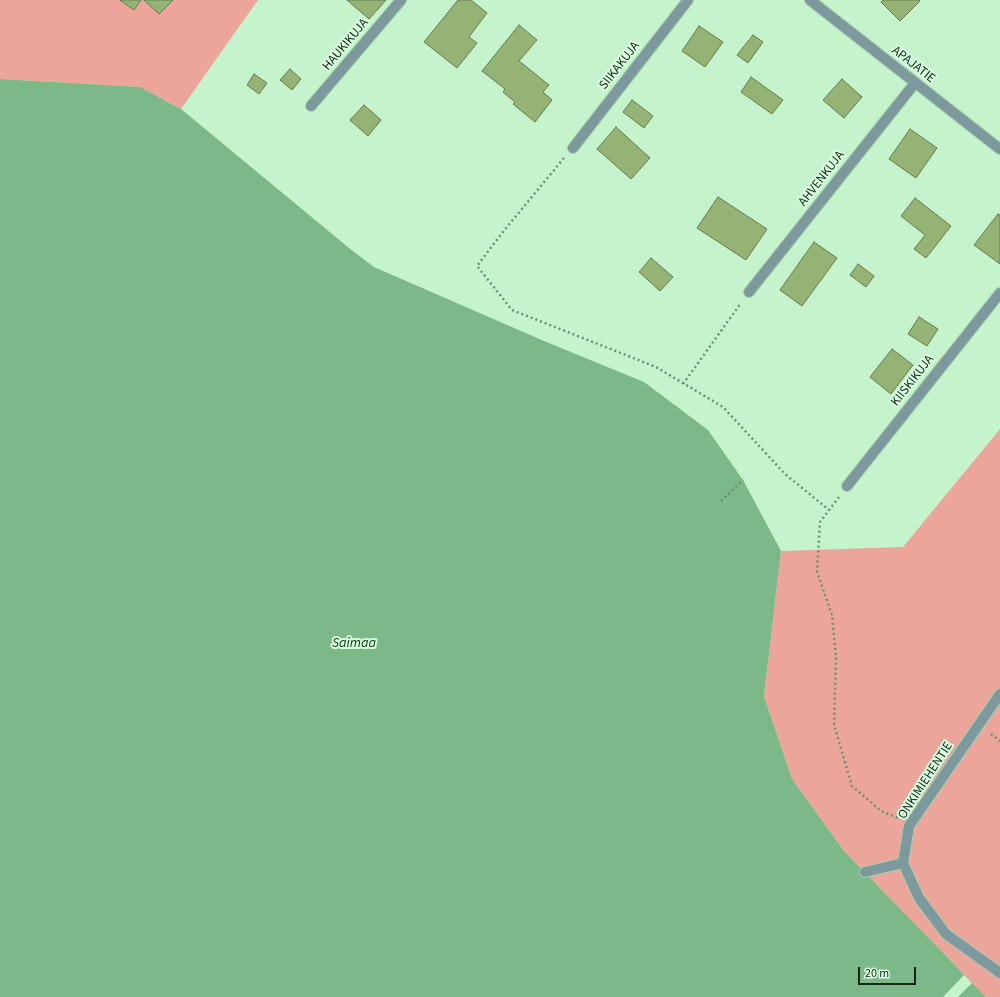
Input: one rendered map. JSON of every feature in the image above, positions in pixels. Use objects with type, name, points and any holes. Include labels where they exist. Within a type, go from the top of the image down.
[{"type":"street","name":"HAUKIKUJA","points":[[311,106],[401,0]]},
{"type":"street","name":"SIIKAKUJA","points":[[573,148],[688,0]]},
{"type":"street","name":"APAJATIE","points":[[810,0],[1000,149]]},
{"type":"street","name":"AHVENKUJA","points":[[749,292],[915,83]]},
{"type":"street","name":"KIISKIKUJA","points":[[847,486],[1000,293]]},
{"type":"street","name":"ONKIMIEHENTIE","points":[[903,864],[909,826],[1000,694]]},
{"type":"street","points":[[865,872],[903,864],[919,898],[946,934],[1000,973]]},
{"type":"path","points":[[573,148],[502,233],[477,266],[512,310],[656,368],[723,407],[786,474],[829,510]]},
{"type":"path","points":[[683,384],[749,292]]},
{"type":"path","points":[[722,501],[743,480]]},
{"type":"path","points":[[847,486],[820,522],[817,572],[832,615],[836,657],[834,725],[852,786],[881,811],[911,823]]},
{"type":"shaded area","points":[[0,0],[258,0],[181,109],[140,87],[0,79]]},
{"type":"shaded area","points":[[1000,429],[1000,997],[986,997],[844,851],[792,779],[764,696],[781,551],[903,547]]},
{"type":"water","name":"Saimaa","points":[[0,79],[140,87],[181,109],[374,267],[544,341],[644,382],[708,430],[743,480],[781,551],[764,696],[792,779],[844,851],[986,997],[0,997]]},
{"type":"pier","points":[[964,975],[972,983],[958,997],[943,997]]},
{"type":"building","points":[[120,0],[141,0],[134,10]]},
{"type":"building","points":[[144,0],[173,0],[159,14]]},
{"type":"building","points":[[347,0],[386,0],[369,19]]},
{"type":"building","points":[[458,0],[471,0],[487,13],[469,37],[477,43],[457,68],[424,42]]},
{"type":"building","points":[[883,0],[920,1],[900,21],[881,2]]},
{"type":"building","points":[[519,25],[537,40],[519,61],[549,85],[543,92],[552,100],[535,122],[513,104],[515,102],[503,92],[505,89],[482,71]]},
{"type":"building","points":[[699,26],[723,42],[705,67],[682,51]]},
{"type":"building","points":[[753,35],[763,42],[748,63],[737,55]]},
{"type":"building","points":[[290,69],[301,79],[292,90],[280,80]]},
{"type":"building","points":[[254,74],[267,83],[259,94],[247,85]]},
{"type":"building","points":[[751,77],[783,100],[772,114],[741,92]]},
{"type":"building","points":[[842,79],[862,97],[844,118],[823,100]]},
{"type":"building","points":[[632,100],[653,116],[644,128],[623,112]]},
{"type":"building","points":[[364,105],[381,120],[368,136],[350,120]]},
{"type":"building","points":[[616,127],[650,158],[631,179],[597,149]]},
{"type":"building","points":[[910,129],[937,148],[916,178],[889,159]]},
{"type":"building","points":[[718,197],[767,229],[746,260],[697,228]]},
{"type":"building","points":[[915,198],[951,226],[926,258],[914,249],[925,235],[901,216]]},
{"type":"building","points":[[998,214],[1000,215],[1000,264],[974,245]]},
{"type":"building","points":[[814,242],[837,258],[802,306],[780,290]]},
{"type":"building","points":[[651,258],[673,277],[660,291],[639,272]]},
{"type":"building","points":[[858,264],[874,276],[866,287],[850,275]]},
{"type":"building","points":[[919,317],[938,329],[927,346],[908,334]]},
{"type":"building","points":[[892,349],[913,365],[891,394],[870,377]]}]
